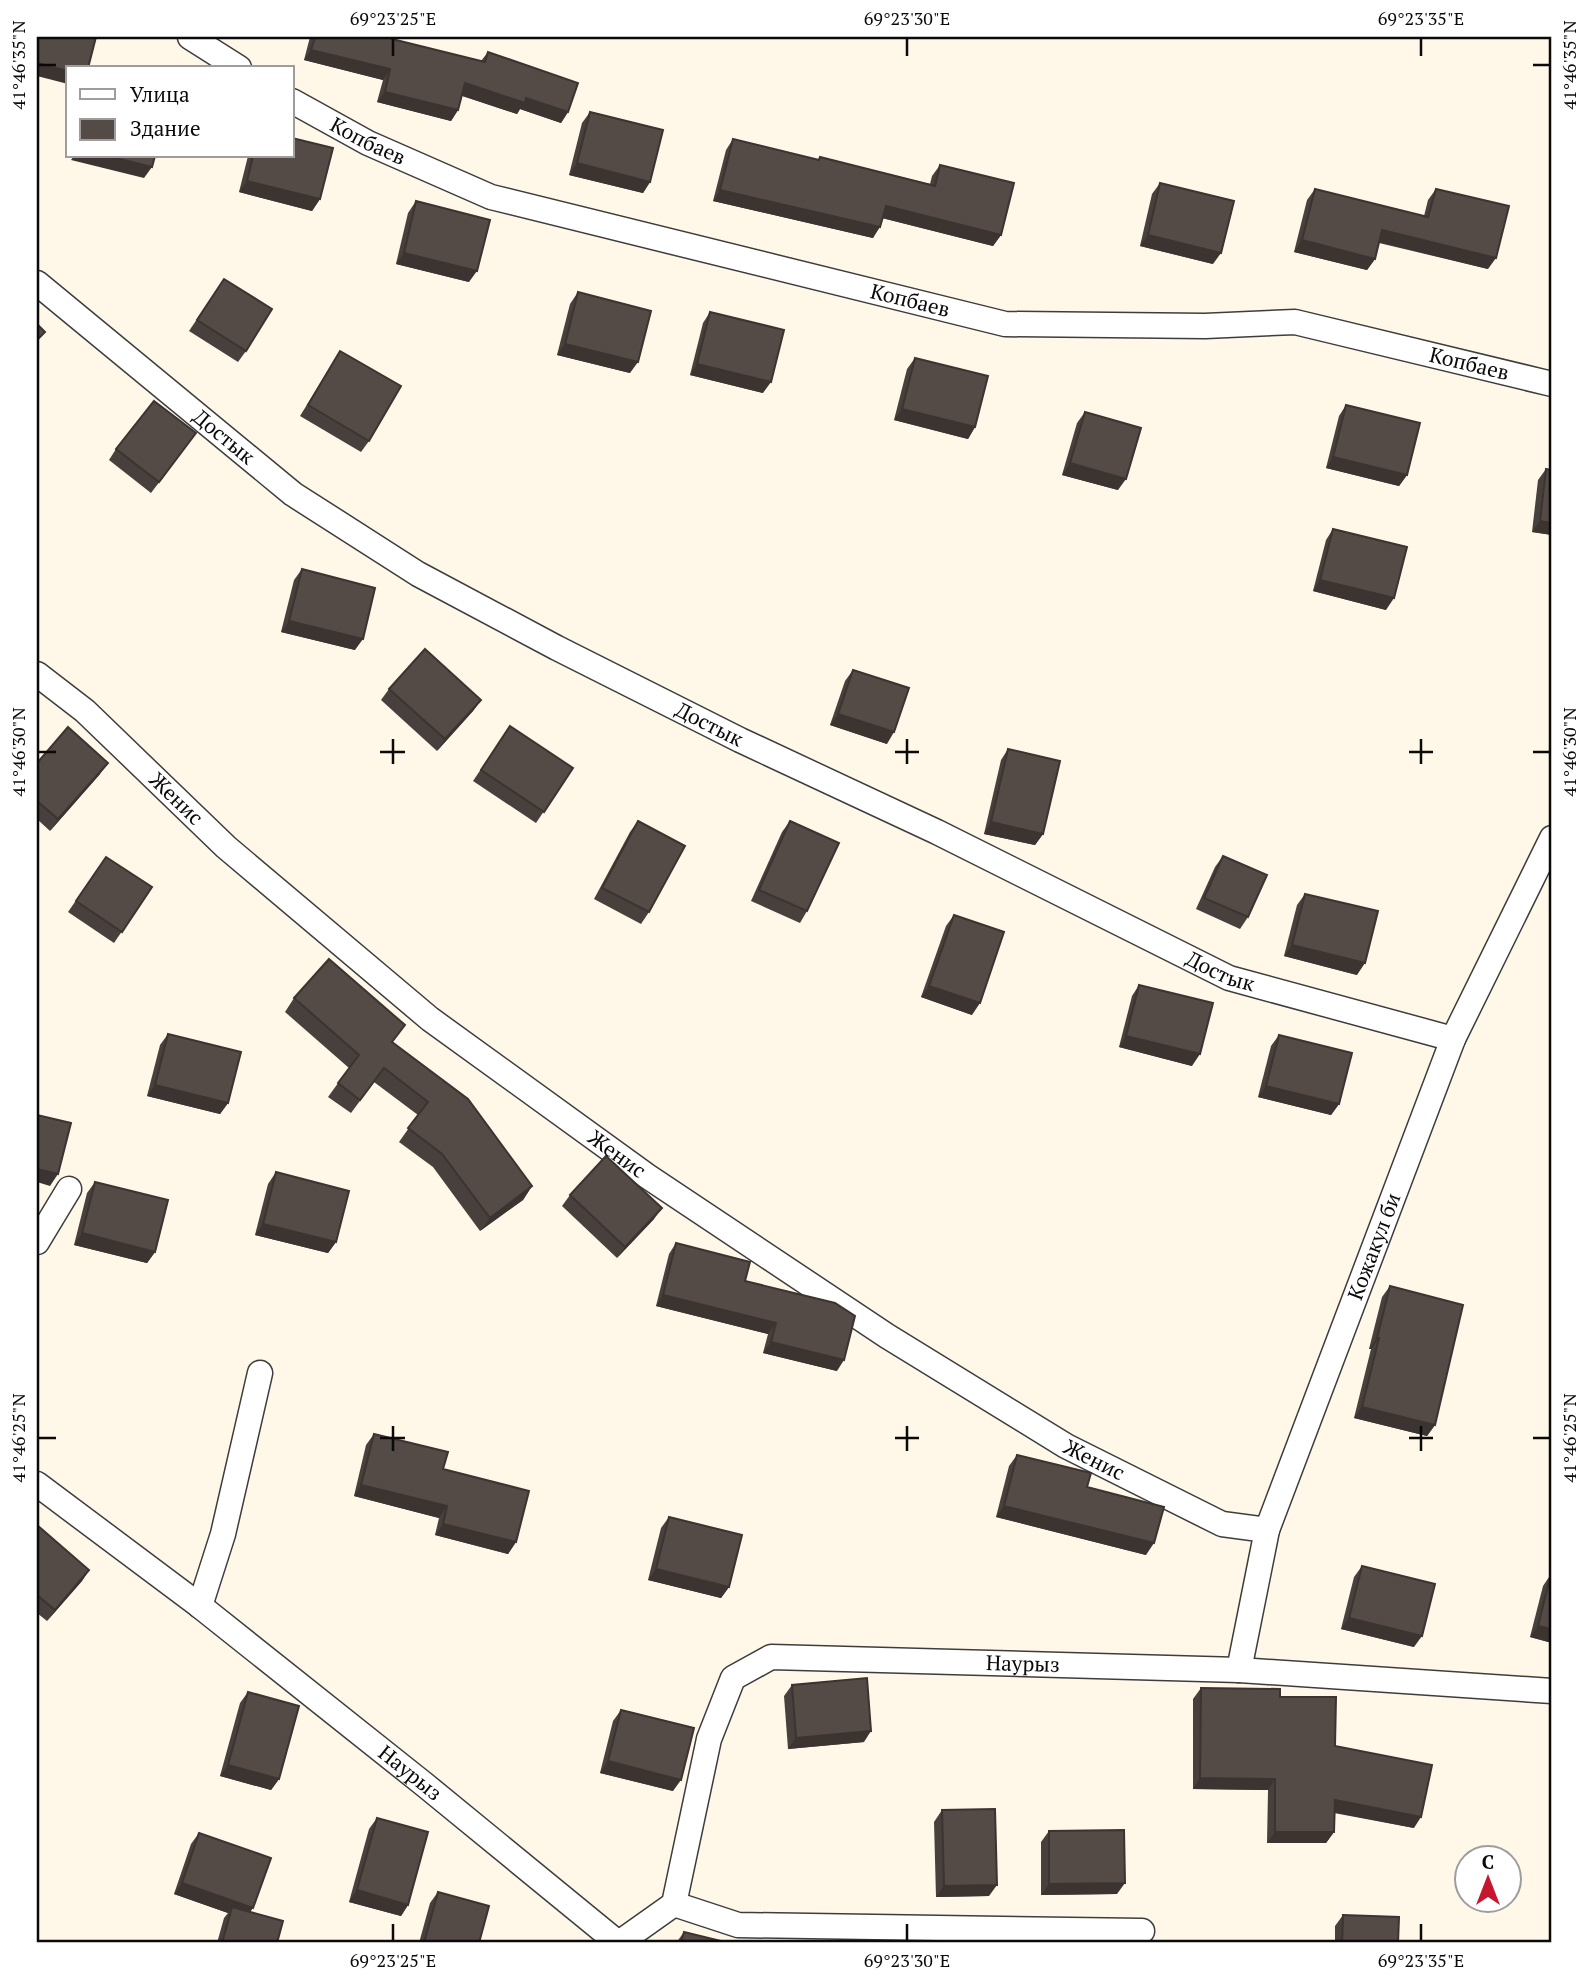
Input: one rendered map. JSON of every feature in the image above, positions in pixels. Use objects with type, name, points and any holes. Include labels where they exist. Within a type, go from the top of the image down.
[{"type":"street","points":[[190,37],[236,66]]},
{"type":"street","name":"Копбаев","points":[[294,102],[368,143],[491,197],[1005,324],[1205,326],[1295,322],[1552,384]]},
{"type":"street","name":"Достык","points":[[37,283],[293,494],[418,573],[499,617],[740,740],[937,832],[1229,978],[1452,1039]]},
{"type":"street","name":"Женис","points":[[37,674],[85,711],[226,848],[430,1018],[647,1176],[887,1336],[1066,1446],[1222,1524],[1268,1530]]},
{"type":"street","name":"Кожакул би","points":[[1239,1670],[1268,1530],[1452,1039],[1552,838]]},
{"type":"street","points":[[37,1242],[69,1189]]},
{"type":"street","points":[[200,1606],[223,1534],[260,1373]]},
{"type":"street","name":"Наурыз","points":[[37,1484],[200,1606],[618,1943],[674,1904],[709,1739],[733,1678],[771,1657],[1239,1670],[1552,1691]]},
{"type":"street","points":[[674,1904],[738,1925],[1142,1931]]},
{"type":"building","points":[[37,37],[96,37],[89,66],[66,66],[66,70],[37,63]]},
{"type":"building","points":[[315,37],[393,37],[392,39],[485,62],[488,52],[578,83],[568,112],[526,98],[525,103],[465,83],[458,110],[385,92],[390,69],[311,50]]},
{"type":"building","points":[[590,112],[663,130],[650,182],[577,163]]},
{"type":"building","points":[[294,138],[333,148],[320,199],[247,181],[253,158],[294,158]]},
{"type":"building","points":[[733,139],[819,160],[820,157],[935,186],[940,165],[1014,183],[1001,235],[886,206],[880,227],[720,190]]},
{"type":"building","points":[[116,158],[154,158],[152,167]]},
{"type":"building","points":[[1160,183],[1234,201],[1221,253],[1148,235]]},
{"type":"building","points":[[1315,189],[1428,217],[1436,189],[1509,206],[1496,258],[1382,230],[1375,259],[1302,240]]},
{"type":"building","points":[[416,201],[490,220],[477,271],[404,253]]},
{"type":"building","points":[[224,279],[272,309],[246,351],[197,320]]},
{"type":"building","points":[[578,292],[651,311],[638,362],[565,344]]},
{"type":"building","points":[[710,312],[784,330],[771,382],[697,364]]},
{"type":"building","points":[[37,324],[45,332],[37,340]]},
{"type":"building","points":[[340,351],[401,386],[369,441],[308,405]]},
{"type":"building","points":[[915,358],[988,376],[975,427],[902,409]]},
{"type":"building","points":[[154,401],[196,433],[159,482],[116,449]]},
{"type":"building","points":[[1346,405],[1420,423],[1407,475],[1333,457]]},
{"type":"building","points":[[1085,412],[1141,428],[1126,479],[1070,463]]},
{"type":"building","points":[[1546,469],[1552,470],[1552,523],[1540,521]]},
{"type":"building","points":[[1333,529],[1407,547],[1394,598],[1320,580]]},
{"type":"building","points":[[302,569],[375,588],[363,639],[289,621]]},
{"type":"building","points":[[425,649],[481,700],[445,739],[389,689]]},
{"type":"building","points":[[853,670],[909,688],[894,732],[838,714]]},
{"type":"building","points":[[510,726],[573,768],[544,812],[481,770]]},
{"type":"building","points":[[68,727],[108,763],[58,819],[37,801],[37,763]]},
{"type":"building","points":[[1008,749],[1060,761],[1043,834],[991,822]]},
{"type":"building","points":[[638,821],[685,846],[649,912],[602,888]]},
{"type":"building","points":[[790,821],[839,843],[807,911],[759,890]]},
{"type":"building","points":[[1223,856],[1267,875],[1248,917],[1204,898]]},
{"type":"building","points":[[106,857],[152,887],[122,932],[76,901]]},
{"type":"building","points":[[1305,894],[1378,911],[1365,963],[1292,945]]},
{"type":"building","points":[[954,915],[1004,932],[980,1003],[929,986]]},
{"type":"building","points":[[329,959],[405,1025],[392,1042],[468,1099],[532,1186],[490,1218],[442,1154],[408,1128],[428,1102],[384,1068],[360,1100],[338,1083],[359,1055],[294,998]]},
{"type":"building","points":[[1139,985],[1213,1003],[1200,1054],[1126,1036]]},
{"type":"building","points":[[168,1034],[241,1052],[228,1103],[155,1085]]},
{"type":"building","points":[[1279,1035],[1352,1053],[1339,1104],[1266,1086]]},
{"type":"building","points":[[37,1115],[71,1123],[58,1174],[37,1169]]},
{"type":"building","points":[[606,1156],[662,1208],[625,1247],[570,1195]]},
{"type":"building","points":[[276,1172],[349,1191],[336,1242],[263,1224]]},
{"type":"building","points":[[95,1182],[168,1200],[155,1252],[82,1233]]},
{"type":"building","points":[[676,1243],[750,1262],[745,1281],[835,1303],[855,1316],[844,1360],[771,1342],[776,1323],[663,1295]]},
{"type":"building","points":[[1390,1286],[1463,1305],[1435,1425],[1362,1407]]},
{"type":"building","points":[[374,1434],[448,1452],[443,1469],[529,1491],[516,1542],[443,1524],[447,1506],[361,1485]]},
{"type":"building","points":[[1017,1455],[1091,1473],[1087,1487],[1164,1507],[1154,1543],[1004,1506]]},
{"type":"building","points":[[669,1517],[742,1535],[729,1587],[656,1569]]},
{"type":"building","points":[[37,1525],[89,1570],[55,1610],[37,1595]]},
{"type":"building","points":[[1362,1566],[1435,1584],[1422,1636],[1349,1618]]},
{"type":"building","points":[[1552,1575],[1552,1629],[1538,1626]]},
{"type":"building","points":[[867,1678],[871,1731],[796,1738],[792,1685]]},
{"type":"building","points":[[1201,1688],[1280,1689],[1280,1697],[1336,1697],[1335,1746],[1432,1765],[1421,1817],[1335,1800],[1334,1832],[1275,1832],[1275,1779],[1200,1778]]},
{"type":"building","points":[[248,1692],[299,1706],[279,1779],[228,1765]]},
{"type":"building","points":[[621,1710],[694,1728],[681,1780],[608,1761]]},
{"type":"building","points":[[995,1809],[997,1885],[944,1886],[942,1810]]},
{"type":"building","points":[[377,1818],[428,1832],[408,1905],[357,1890]]},
{"type":"building","points":[[1124,1830],[1125,1883],[1049,1884],[1049,1831]]},
{"type":"building","points":[[199,1833],[271,1858],[253,1908],[182,1883]]},
{"type":"building","points":[[438,1892],[489,1906],[479,1943],[424,1943]]},
{"type":"building","points":[[232,1907],[283,1921],[277,1943],[222,1943]]},
{"type":"building","points":[[1343,1915],[1399,1917],[1398,1943],[1342,1943]]},
{"type":"building","points":[[684,1932],[729,1943],[681,1943]]}]
